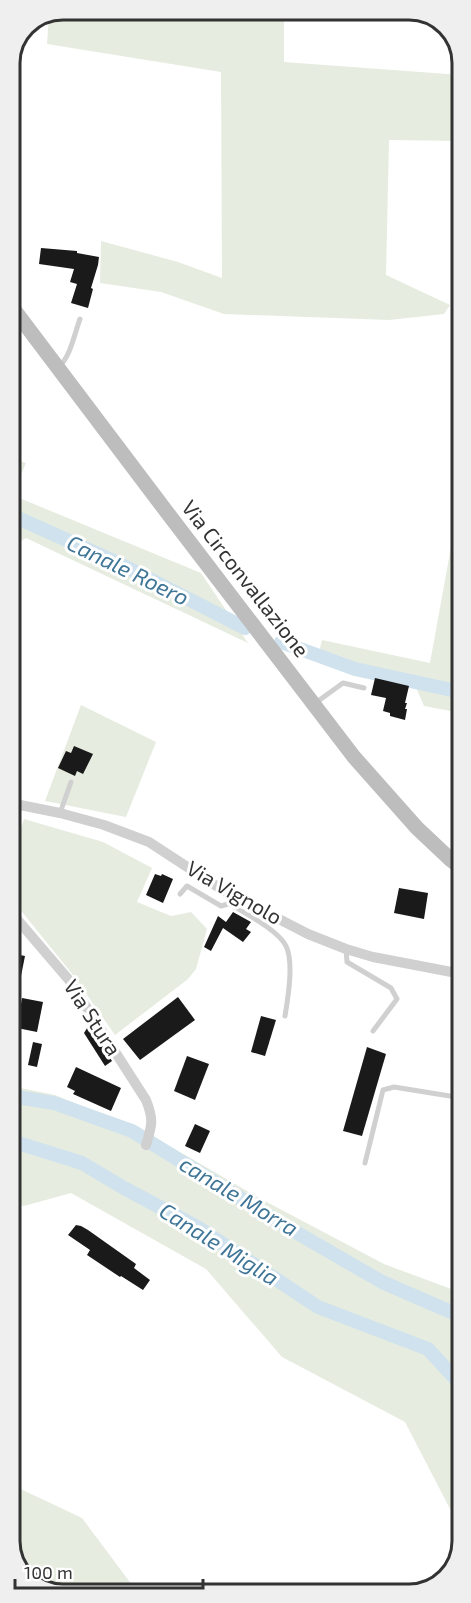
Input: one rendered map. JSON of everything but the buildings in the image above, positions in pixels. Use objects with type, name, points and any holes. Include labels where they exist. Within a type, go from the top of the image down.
[{"type":"main road","name":"Via Circonvallazione","points":[[19,316],[354,757],[417,828],[452,861]]},
{"type":"street","name":"Via Vignolo","points":[[19,805],[104,825],[149,842],[221,889],[232,900],[346,949],[373,957],[452,972]]},
{"type":"street","name":"Via Stura","points":[[19,922],[69,980],[146,1100],[152,1114],[152,1126],[147,1140]]},
{"type":"lane","points":[[59,368],[69,352],[80,319]]},
{"type":"lane","points":[[314,704],[343,683],[364,688]]},
{"type":"lane","points":[[60,813],[70,782]]},
{"type":"lane","points":[[180,894],[187,886],[221,906],[232,900],[286,945],[289,956],[289,990],[285,1016]]},
{"type":"lane","points":[[346,949],[346,962],[391,988],[397,999],[373,1031]]},
{"type":"lane","points":[[365,1163],[383,1090],[394,1087],[452,1096]]},
{"type":"shaded area","points":[[63,19],[284,20],[284,62],[452,74],[452,141],[389,140],[386,275],[450,305],[444,314],[389,320],[224,314],[161,292],[100,283],[101,241],[178,262],[222,278],[221,72],[47,44],[49,22]]},
{"type":"shaded area","points":[[19,461],[26,463],[19,479]]},
{"type":"shaded area","points":[[19,498],[201,573],[248,643],[26,538],[19,542]]},
{"type":"shaded area","points":[[452,542],[452,711],[424,706],[415,685],[369,674],[356,674],[317,660],[322,640],[430,663]]},
{"type":"shaded area","points":[[81,705],[156,742],[126,817],[45,801]]},
{"type":"shaded area","points":[[24,819],[103,842],[152,868],[137,902],[171,916],[191,912],[207,929],[196,969],[188,979],[115,1035],[73,975],[19,908],[19,835]]},
{"type":"shaded area","points":[[19,1088],[55,1095],[144,1131],[259,1198],[384,1264],[452,1289],[452,1513],[405,1422],[282,1357],[206,1269],[71,1193],[24,1206],[19,1205]]},
{"type":"shaded area","points":[[19,1488],[82,1518],[131,1583],[52,1582],[41,1578],[28,1567],[20,1549]]},
{"type":"waterway","name":"Canale Roero","points":[[19,519],[120,564],[245,628]]},
{"type":"waterway","name":"Canale Roero","points":[[281,642],[355,669],[452,690]]},
{"type":"waterway","name":"canale Morra","points":[[19,1097],[54,1103],[132,1131],[287,1227],[382,1282],[452,1312]]},
{"type":"waterway","name":"Canale Miglia","points":[[19,1144],[82,1163],[199,1228],[318,1307],[428,1349],[452,1375]]}]
